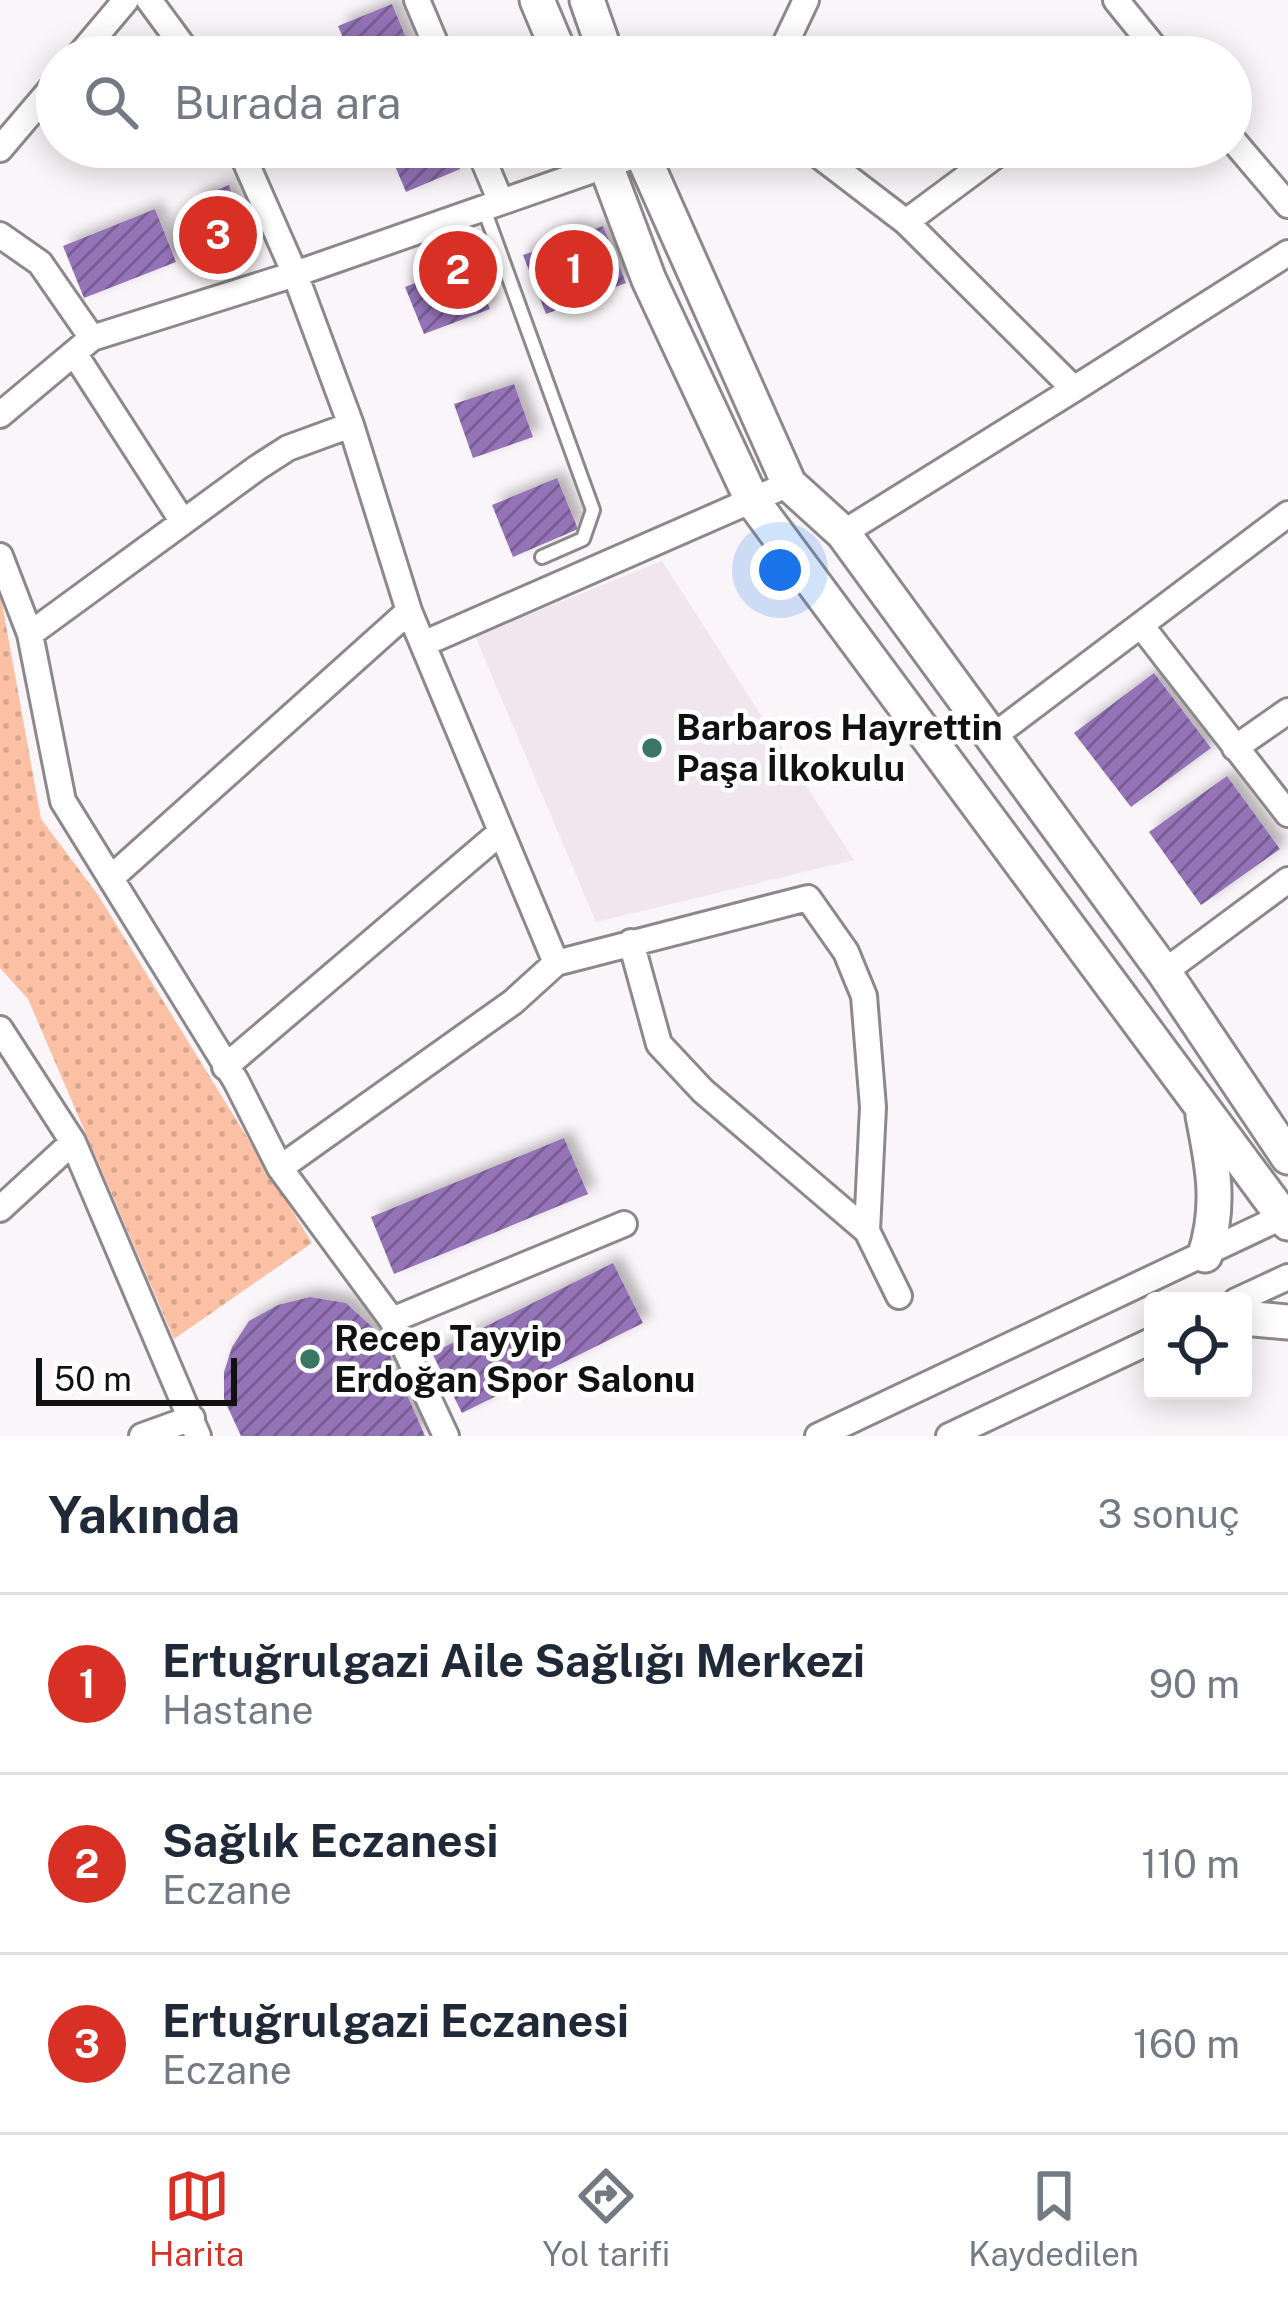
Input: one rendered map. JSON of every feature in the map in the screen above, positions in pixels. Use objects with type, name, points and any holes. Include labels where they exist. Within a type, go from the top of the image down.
[{"type":"street","points":[[96,36],[126,0]]},
{"type":"street","points":[[149,0],[176,36]]},
{"type":"street","points":[[417,0],[432,36]]},
{"type":"street","points":[[537,0],[552,36]]},
{"type":"street","points":[[587,0],[600,36]]},
{"type":"street","points":[[789,36],[806,0]]},
{"type":"street","points":[[1116,0],[1137,36]]},
{"type":"street","points":[[0,149],[36,107]]},
{"type":"street","points":[[1252,163],[1288,206]]},
{"type":"street","points":[[248,168],[295,274],[351,425],[409,611],[556,963]]},
{"type":"street","points":[[483,168],[493,205]]},
{"type":"street","points":[[0,415],[83,345],[493,205],[580,168]]},
{"type":"street","points":[[608,168],[649,280],[752,500],[1286,1218],[818,1436]]},
{"type":"street","points":[[655,168],[790,484],[843,533],[1164,972],[1288,1157]]},
{"type":"street","points":[[835,168],[906,222],[1074,389]]},
{"type":"street","points":[[906,222],[979,168]]},
{"type":"street","points":[[0,235],[40,262],[183,522]]},
{"type":"street","points":[[843,533],[1288,253]]},
{"type":"street","points":[[30,634],[289,448],[351,425]]},
{"type":"street","points":[[423,644],[790,484]]},
{"type":"street","points":[[991,738],[1143,628],[1288,514]]},
{"type":"street","points":[[0,556],[30,634],[63,801],[225,1067],[280,1168],[392,1320],[446,1436]]},
{"type":"street","points":[[112,878],[409,611]]},
{"type":"street","points":[[1143,628],[1288,814]]},
{"type":"street","points":[[1235,748],[1288,711]]},
{"type":"street","points":[[225,1067],[501,832]]},
{"type":"street","points":[[1164,972],[1288,880]]},
{"type":"street","points":[[280,1168],[513,1002],[556,963],[808,898],[847,952],[864,996],[873,1107],[867,1231]]},
{"type":"street","points":[[632,942],[659,1044],[703,1091],[867,1231],[899,1296]]},
{"type":"street","points":[[0,1029],[73,1142],[195,1427],[142,1436]]},
{"type":"street","points":[[1201,1102],[1216,1182],[1215,1223],[1205,1255]]},
{"type":"street","points":[[0,1209],[73,1142]]},
{"type":"street","points":[[392,1320],[624,1224]]},
{"type":"street","points":[[1252,1294],[1288,1277]]},
{"type":"street","points":[[1252,1319],[1288,1322]]},
{"type":"street","points":[[949,1436],[1144,1344]]},
{"type":"lane","points":[[493,205],[593,510],[583,539],[542,556]]},
{"type":"shaded area","name":"Barbaros Hayrettin Paşa İlkokulu","points":[[662,561],[854,860],[596,922],[475,636]]},
{"type":"shaded area","points":[[0,592],[41,819],[98,895],[312,1243],[174,1339],[28,999],[0,968]]},
{"type":"building","points":[[392,4],[405,36],[342,36],[338,26]]},
{"type":"building","points":[[396,168],[460,169],[406,192]]},
{"type":"building","points":[[229,185],[250,242],[215,255],[194,199]]},
{"type":"building","points":[[155,209],[176,262],[84,298],[63,246]]},
{"type":"building","points":[[603,226],[626,283],[546,314],[523,255],[543,248],[540,241],[578,227],[581,234]]},
{"type":"building","points":[[471,260],[490,309],[424,334],[405,287]]},
{"type":"building","points":[[514,384],[533,437],[473,458],[454,404]]},
{"type":"building","points":[[557,478],[578,529],[513,557],[492,505]]},
{"type":"building","points":[[1154,673],[1211,748],[1131,807],[1074,733]]},
{"type":"building","points":[[1227,776],[1280,849],[1201,905],[1149,832]]},
{"type":"building","points":[[564,1138],[588,1194],[394,1274],[371,1217]]},
{"type":"building","points":[[613,1263],[643,1323],[462,1413],[432,1353]]},
{"type":"building","name":"Recep Tayyip Erdoğan Spor Salonu","points":[[310,1297],[346,1303],[381,1335],[425,1436],[241,1436],[224,1399],[224,1372],[232,1347],[249,1321],[278,1305]]},
{"type":"place","name":"Ertuğrulgazi Eczanesi","points":[[218,235]]},
{"type":"place","name":"Ertuğrulgazi Aile Sağlığı Merkezi","points":[[574,269]]},
{"type":"place","name":"Sağlık Eczanesi","points":[[458,270]]},
{"type":"place","name":"Barbaros Hayrettin Paşa İlkokulu","points":[[652,748]]},
{"type":"place","name":"Recep Tayyip Erdoğan Spor Salonu","points":[[310,1359]]}]
